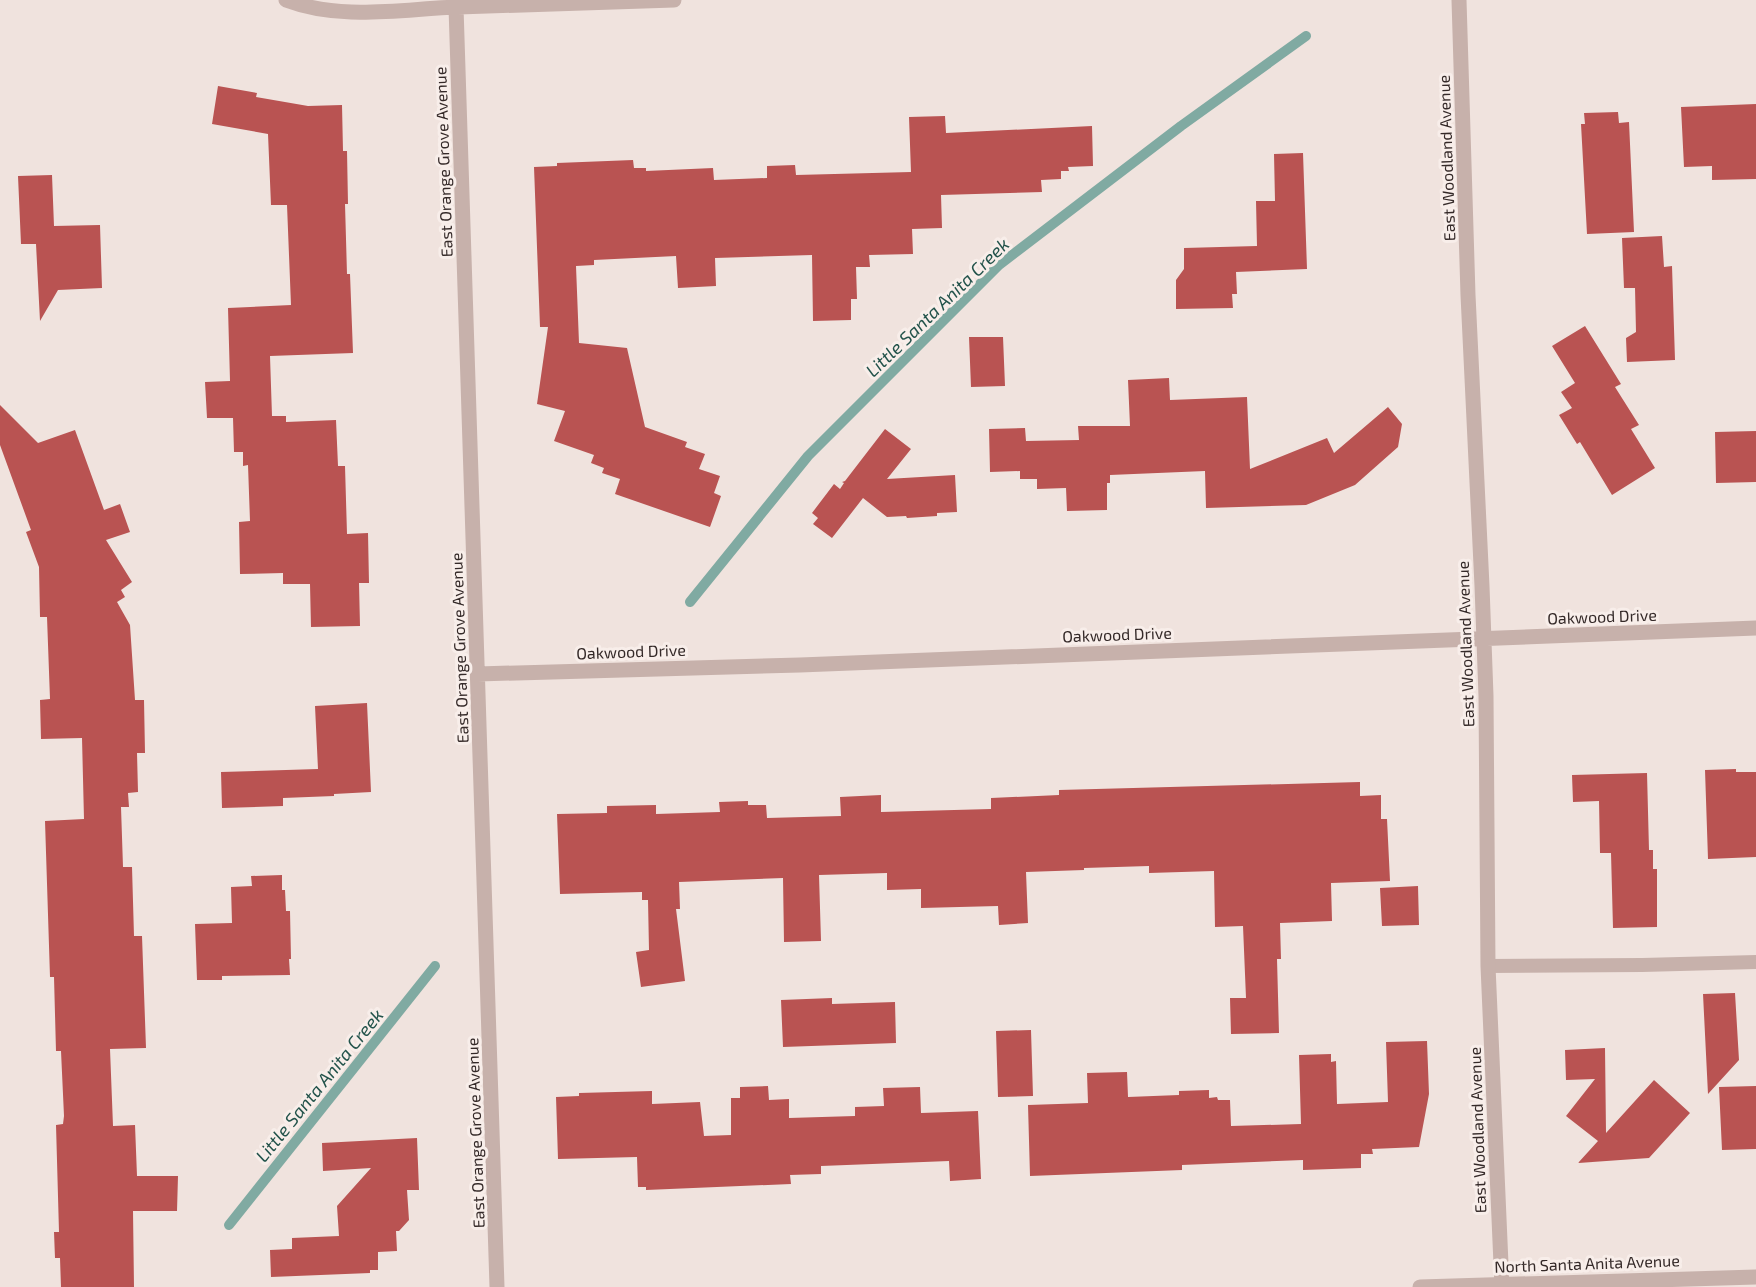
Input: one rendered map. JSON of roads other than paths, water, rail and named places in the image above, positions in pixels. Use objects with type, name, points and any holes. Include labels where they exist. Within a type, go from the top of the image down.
[{"type":"street","points":[[286,0],[301,6],[357,13],[456,7],[674,0]]},
{"type":"street","name":"East Woodland Avenue","points":[[1459,0],[1468,296],[1486,696],[1488,966],[1502,1285]]},
{"type":"street","name":"East Orange Grove Avenue","points":[[456,7],[497,1287]]},
{"type":"street","name":"Oakwood Drive","points":[[478,674],[800,665],[1756,628]]},
{"type":"street","name":"North Santa Anita Avenue","points":[[1420,1287],[1756,1277]]},
{"type":"lane","points":[[1488,966],[1756,962]]},
{"type":"waterway","name":"Little Santa Anita Creek","points":[[690,602],[808,456],[999,265],[1181,126],[1306,36]]},
{"type":"waterway","name":"Little Santa Anita Creek","points":[[229,1225],[435,966]]}]
